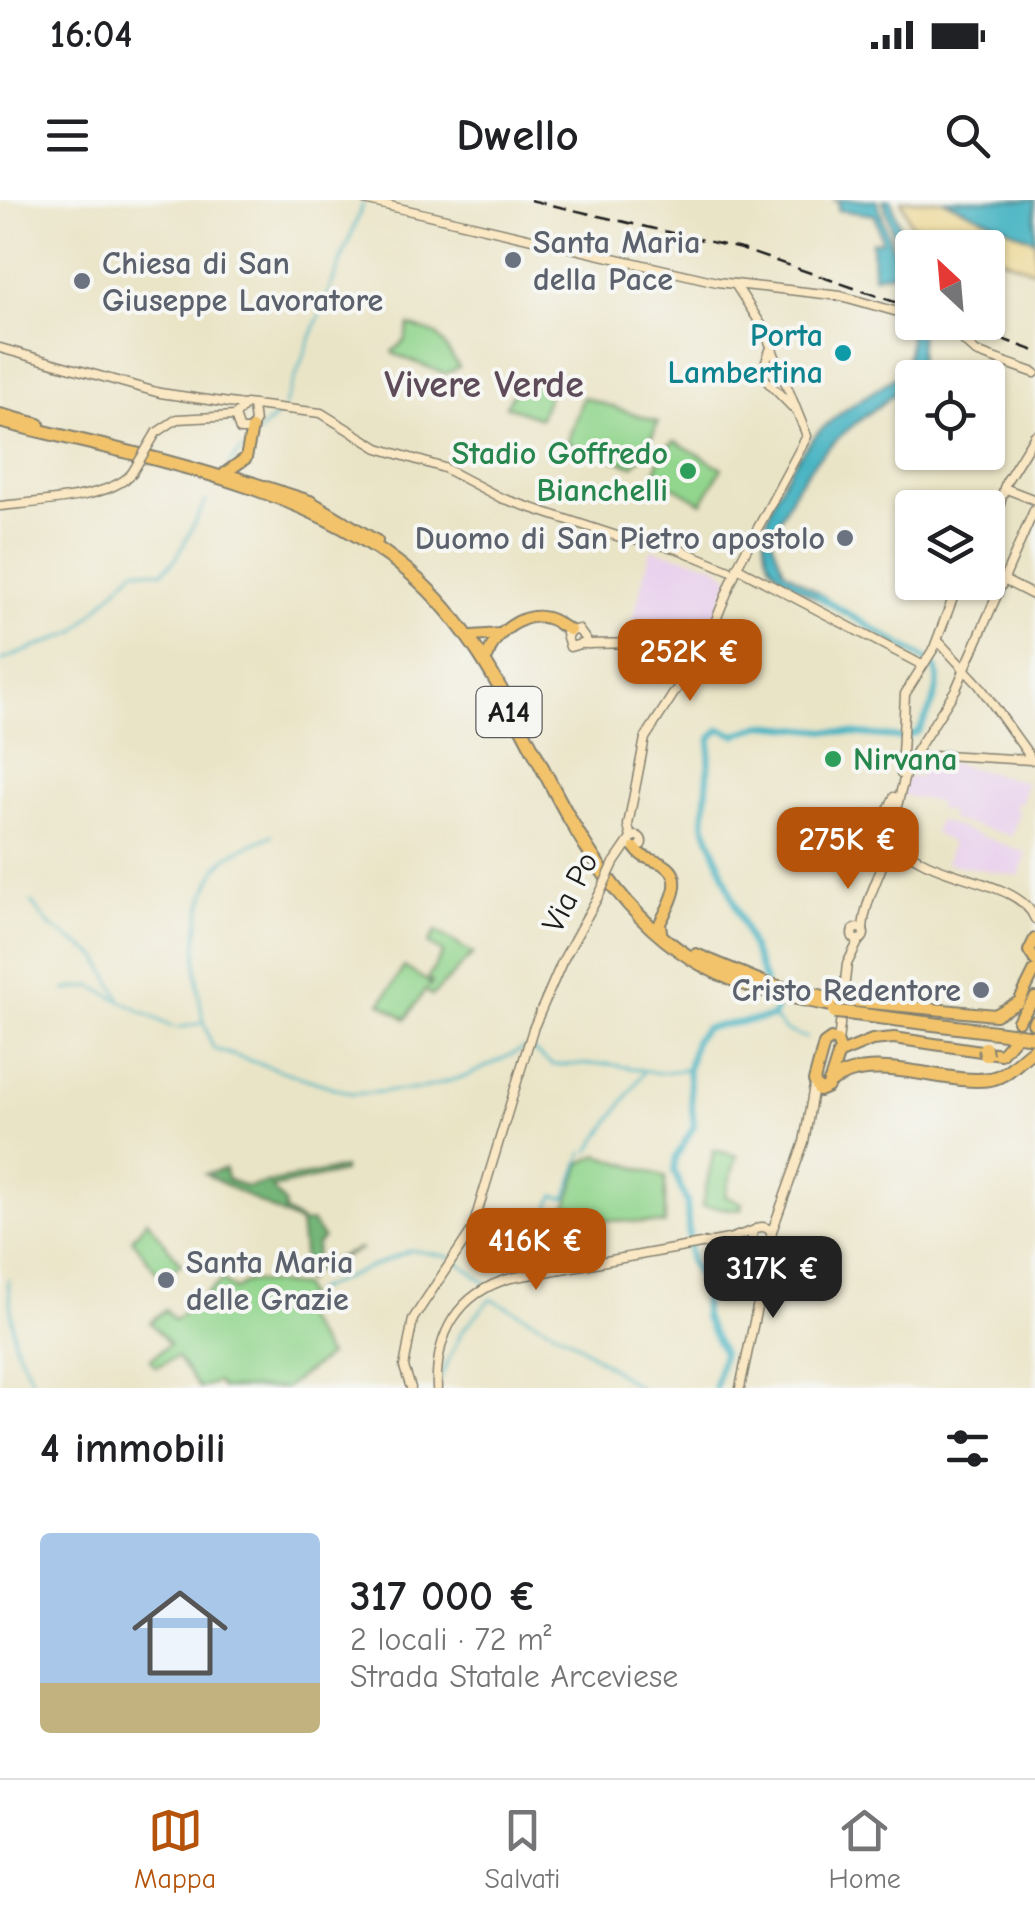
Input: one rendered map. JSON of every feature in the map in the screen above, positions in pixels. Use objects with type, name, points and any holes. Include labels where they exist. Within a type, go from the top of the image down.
[{"type":"highway","name":"A14","points":[[0,420],[285,498],[338,522],[391,558],[427,589],[482,656],[576,828],[615,890],[672,945],[705,966],[787,996],[1029,1039]]},
{"type":"highway","name":"A14","points":[[842,1008],[1029,1039]]},
{"type":"highway","points":[[950,1027],[972,1035],[986,1052],[976,1072],[954,1075]]},
{"type":"highway","points":[[833,1061],[852,1072],[999,1076],[1029,1039]]},
{"type":"main road","points":[[367,201],[740,288],[841,296],[895,311]]},
{"type":"main road","points":[[740,288],[764,329],[771,362],[790,400]]},
{"type":"main road","points":[[963,340],[976,352],[1035,374]]},
{"type":"main road","points":[[0,348],[160,393],[228,405],[245,418]]},
{"type":"main road","points":[[771,362],[761,374],[790,400]]},
{"type":"main road","name":"Via Po","points":[[411,1388],[404,1367],[412,1319],[476,1219],[530,1038],[562,962],[614,863],[632,843],[645,738],[707,642],[740,556],[805,441],[806,430],[790,400]]},
{"type":"main road","points":[[0,506],[121,484],[156,433],[177,420],[245,418],[286,406],[320,412],[370,445],[444,468],[492,495],[718,564],[918,666]]},
{"type":"main road","points":[[221,480],[241,472],[246,458],[245,418]]},
{"type":"main road","points":[[1031,497],[1004,488],[1035,435]]},
{"type":"main road","points":[[241,472],[256,482],[310,501],[357,527],[431,587],[483,644],[550,771]]},
{"type":"main road","points":[[1005,577],[1035,508]]},
{"type":"main road","points":[[1005,580],[1035,596]]},
{"type":"main road","points":[[934,647],[952,600]]},
{"type":"main road","points":[[740,1388],[771,1238],[814,1102],[833,1061],[857,936],[908,764],[964,670],[995,600]]},
{"type":"main road","points":[[483,644],[535,616],[550,618],[566,630],[580,630],[586,642]]},
{"type":"main road","points":[[566,630],[570,648],[586,642],[707,642]]},
{"type":"main road","points":[[879,863],[873,840],[901,775],[902,713],[918,666],[934,647],[940,643],[964,670],[1032,758]]},
{"type":"main road","points":[[902,753],[909,756],[927,734]]},
{"type":"main road","points":[[920,743],[921,752],[929,756]]},
{"type":"main road","points":[[908,764],[929,756],[1032,758]]},
{"type":"main road","points":[[882,820],[912,856]]},
{"type":"main road","points":[[632,843],[672,872],[677,883],[669,908],[655,923]]},
{"type":"main road","points":[[879,863],[898,854],[912,856],[1023,902],[1035,919]]},
{"type":"main road","points":[[618,887],[655,923],[748,984]]},
{"type":"main road","points":[[842,1008],[995,1015],[1020,1002],[1035,965],[1029,947],[1035,939]]},
{"type":"main road","points":[[1018,1022],[1035,998]]},
{"type":"main road","points":[[833,1061],[894,1038],[997,1054],[1029,1039]]},
{"type":"main road","points":[[437,1388],[442,1336],[457,1310],[484,1288],[512,1278],[729,1239],[757,1228],[785,1201]]},
{"type":"main road","points":[[757,1228],[771,1238]]},
{"type":"main road","points":[[757,1228],[755,1244],[769,1261]]},
{"type":"main road","points":[[729,1239],[755,1244],[771,1238]]},
{"type":"shaded area","points":[[651,549],[715,565],[730,577],[707,638],[627,643]]},
{"type":"shaded area","points":[[931,758],[1026,782],[1021,803],[1016,802],[1014,809],[1019,811],[1012,836],[949,819],[951,813],[937,808],[938,802],[902,795],[907,777],[919,778],[921,767],[913,763]]},
{"type":"shaded area","points":[[938,820],[1027,853],[1019,876],[946,863],[952,843],[934,833]]},
{"type":"green space","points":[[409,325],[437,335],[459,367],[445,374],[394,354],[405,341]]},
{"type":"green space","points":[[519,383],[552,386],[540,418],[506,406]]},
{"type":"green space","points":[[583,397],[658,422],[645,453],[633,466],[567,443]]},
{"type":"green space","name":"Stadio Goffredo Bianchelli","points":[[675,441],[722,468],[702,503],[654,475],[663,450]]},
{"type":"green space","points":[[436,931],[473,954],[432,996],[425,990],[406,1019],[381,1003],[404,967],[430,983],[428,987],[432,983],[428,978],[443,953],[428,944]]},
{"type":"green space","points":[[714,1150],[737,1156],[725,1196],[742,1203],[741,1210],[702,1206]]},
{"type":"green space","points":[[598,1155],[665,1177],[665,1224],[563,1217],[581,1163]]},
{"type":"green space","points":[[343,1168],[343,1172],[272,1188],[285,1204],[285,1212],[304,1223],[312,1222],[323,1238],[317,1244],[314,1267],[362,1248],[310,1273],[306,1281],[300,1224],[205,1174],[225,1169],[227,1179],[246,1187]]},
{"type":"green space","points":[[147,1220],[181,1264],[161,1278],[132,1239]]},
{"type":"green space","points":[[223,1280],[234,1290],[248,1281],[302,1286],[308,1301],[300,1314],[328,1356],[285,1388],[222,1388],[217,1382],[199,1388],[177,1357],[156,1367],[150,1360],[169,1344],[150,1322],[165,1310],[174,1320]]},
{"type":"sand","points":[[901,200],[943,200],[1035,240],[1035,271],[1005,260],[1005,230],[927,230],[911,224]]},
{"type":"water","points":[[833,200],[877,200],[895,256],[895,273],[873,276],[872,242],[882,241],[875,215],[838,210],[839,201]]},
{"type":"water","points":[[883,200],[891,200],[901,230],[895,230],[895,242]]},
{"type":"water","points":[[943,200],[1035,200],[1035,240],[1023,235]]},
{"type":"water","points":[[910,340],[920,340],[919,360],[907,359]]},
{"type":"water","points":[[895,377],[895,394],[845,432],[811,467],[783,512],[772,540],[784,570],[826,598],[824,602],[778,573],[766,552],[765,535],[768,516],[785,479],[807,446],[835,417]]},
{"type":"waterway","points":[[284,406],[363,204]]},
{"type":"waterway","points":[[256,435],[279,413]]},
{"type":"waterway","points":[[228,465],[243,449]]},
{"type":"waterway","points":[[0,661],[75,632],[135,569],[162,572],[176,559],[206,501]]},
{"type":"waterway","points":[[765,982],[704,823],[711,738],[720,729],[736,735],[762,725],[904,738],[918,732],[937,689],[933,664],[818,596]]},
{"type":"waterway","points":[[272,835],[224,860],[204,900],[197,980],[214,1049],[353,1094],[420,1089],[467,1076],[525,1048]]},
{"type":"waterway","points":[[31,902],[50,926],[98,957],[120,998]]},
{"type":"waterway","points":[[65,990],[92,986],[172,1027]]},
{"type":"waterway","points":[[715,1388],[723,1353],[704,1317],[703,1284],[690,1262],[687,1203],[674,1171],[676,1157],[694,1126],[688,1069],[695,1040],[705,1028],[773,1017],[776,1011],[770,994]]},
{"type":"waterway","points":[[773,1017],[785,1030],[806,1038]]},
{"type":"waterway","points":[[177,1028],[203,1023]]},
{"type":"waterway","points":[[531,1049],[553,1065],[609,1064],[658,1073],[688,1069]]},
{"type":"waterway","points":[[589,1152],[643,1073]]},
{"type":"waterway","points":[[531,1268],[551,1202],[554,1196],[566,1198],[583,1152]]},
{"type":"waterway","points":[[312,1292],[411,1250],[450,1257]]},
{"type":"waterway","points":[[455,1260],[487,1284]]},
{"type":"waterway","points":[[8,1280],[14,1342],[36,1388]]},
{"type":"waterway","points":[[492,1299],[569,1338],[639,1388]]},
{"type":"waterway","points":[[439,1381],[462,1331],[490,1300]]},
{"type":"railway","points":[[530,200],[741,249],[895,302]]},
{"type":"railway","points":[[1005,340],[1035,351]]},
{"type":"place","name":"Santa Maria della Pace","points":[[513,260]]},
{"type":"place","name":"Chiesa di San Giuseppe Lavoratore","points":[[82,281]]},
{"type":"place","name":"Porta Lambertina","points":[[843,353]]},
{"type":"place","name":"Stadio Goffredo Bianchelli","points":[[688,471]]},
{"type":"place","name":"Duomo di San Pietro apostolo","points":[[845,538]]},
{"type":"place","name":"Nirvana","points":[[833,759]]},
{"type":"place","name":"Cristo Redentore","points":[[981,990]]},
{"type":"place","name":"Santa Maria delle Grazie","points":[[166,1280]]},
{"type":"district","name":"Vivere Verde","points":[[484,385]]}]
